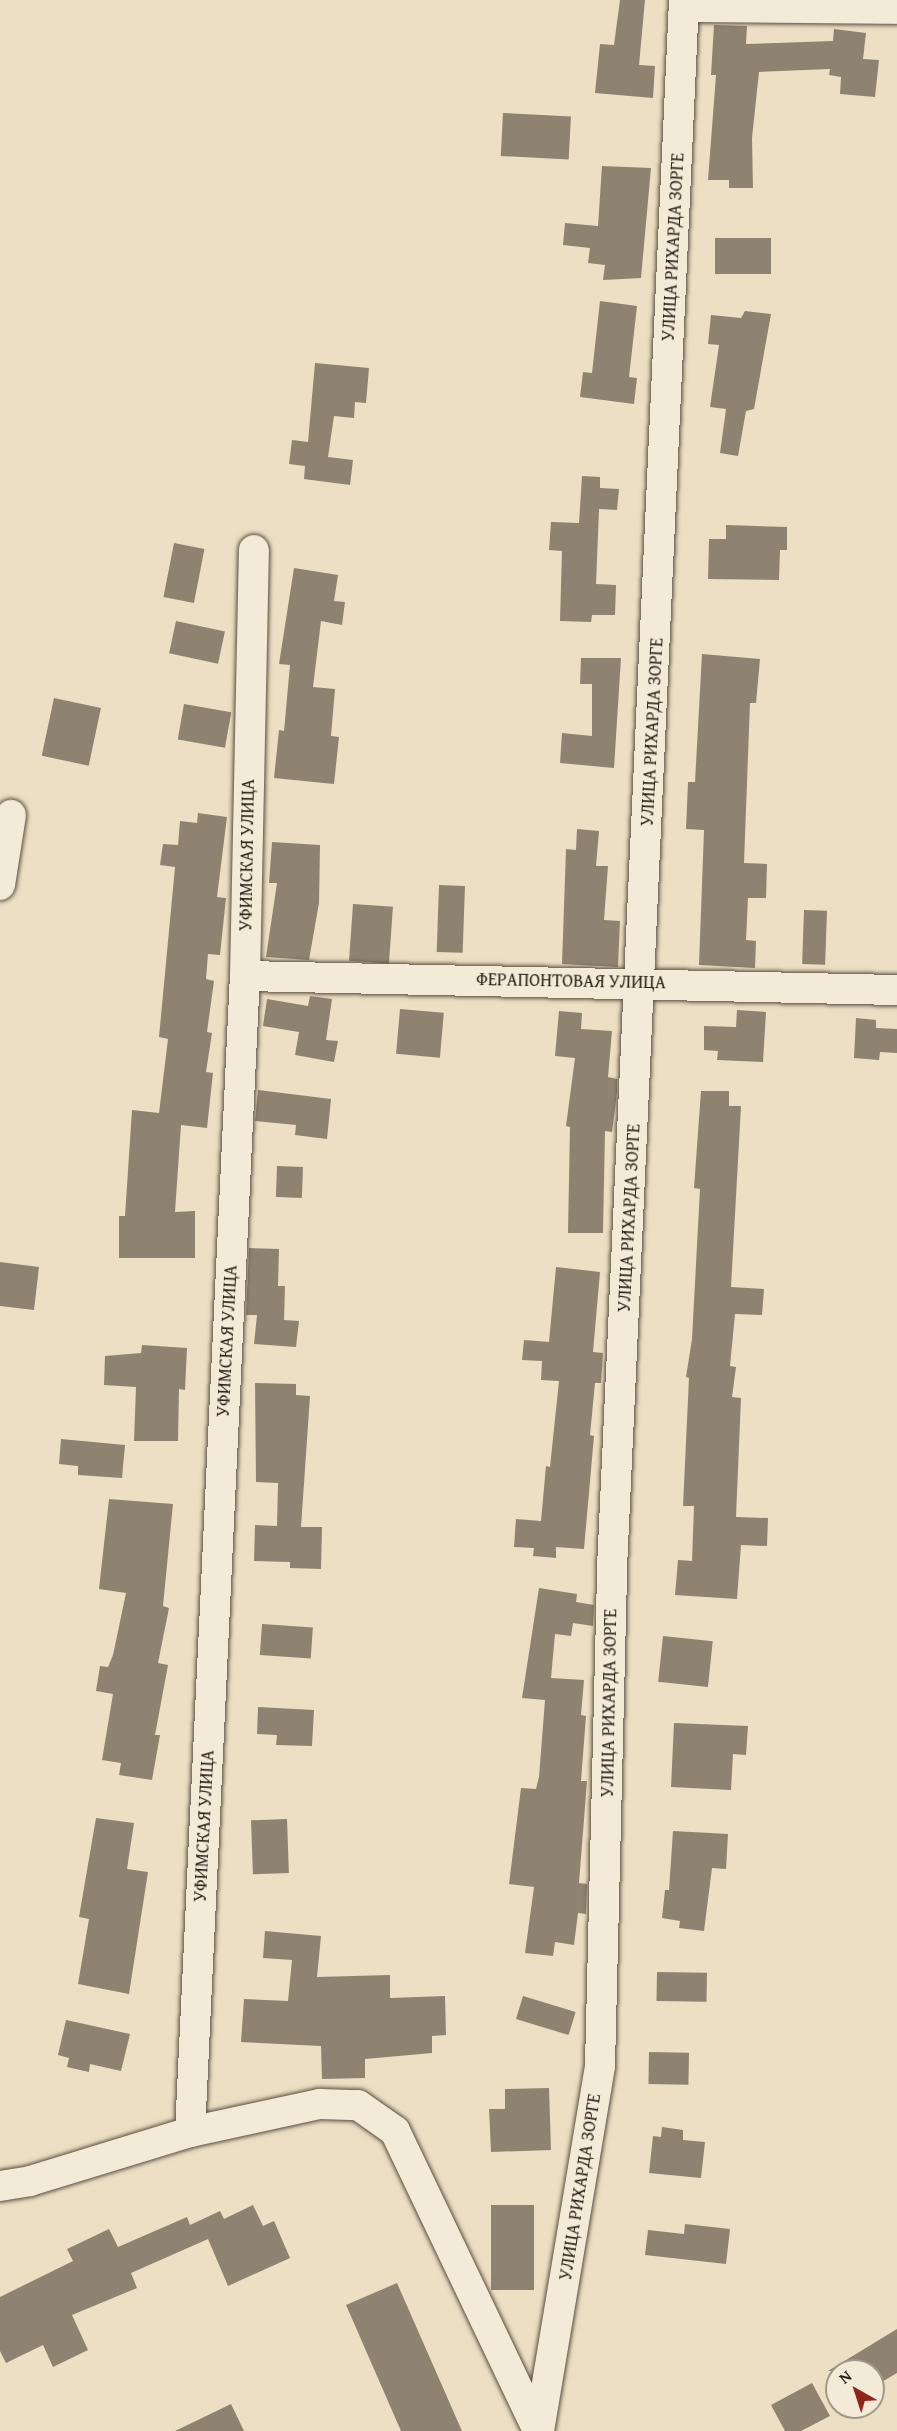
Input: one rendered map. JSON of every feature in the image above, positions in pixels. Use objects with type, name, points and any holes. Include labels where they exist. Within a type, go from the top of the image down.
[{"type":"street","points":[[684,4],[897,9]]},
{"type":"street","name":"УЛИЦА РИХАРДА ЗОРГЕ","points":[[538,2431],[600,2066],[613,1556],[684,4]]},
{"type":"street","name":"УФИМСКАЯ УЛИЦА","points":[[190,2132],[244,976],[254,550]]},
{"type":"street","points":[[0,885],[11,815]]},
{"type":"street","name":"ФЕРАПОНТОВАЯ УЛИЦА","points":[[244,976],[641,982],[897,990]]},
{"type":"street","points":[[0,2186],[30,2181],[190,2132],[320,2104],[358,2104],[395,2131],[538,2431]]},
{"type":"building","points":[[620,0],[645,0],[639,65],[655,66],[653,98],[595,93],[600,44],[614,45]]},
{"type":"building","points":[[714,25],[747,26],[746,44],[833,41],[834,29],[866,33],[863,59],[879,60],[875,97],[840,94],[841,77],[829,75],[830,69],[759,72],[752,138],[753,188],[729,188],[729,180],[708,180],[716,75],[711,75]]},
{"type":"building","points":[[503,113],[571,117],[569,159],[501,156]]},
{"type":"building","points":[[602,166],[651,168],[641,278],[603,280],[605,265],[588,263],[590,248],[563,245],[565,223],[598,226]]},
{"type":"building","points":[[715,238],[771,238],[771,274],[715,274]]},
{"type":"building","points":[[600,301],[637,306],[629,377],[637,378],[634,404],[580,397],[583,372],[592,373]]},
{"type":"building","points":[[745,311],[771,314],[754,409],[746,411],[738,456],[720,453],[726,409],[710,407],[719,345],[708,344],[711,315],[741,318]]},
{"type":"building","points":[[315,363],[369,368],[366,403],[355,402],[354,418],[334,416],[328,457],[353,460],[350,485],[304,479],[305,466],[289,464],[292,440],[308,442]]},
{"type":"building","points":[[582,476],[600,477],[600,488],[619,489],[617,510],[599,509],[596,584],[616,585],[615,615],[592,615],[591,622],[560,621],[562,551],[549,550],[551,522],[579,523]]},
{"type":"building","points":[[726,525],[787,527],[787,550],[780,550],[779,580],[708,579],[709,539],[726,539]]},
{"type":"building","points":[[174,543],[204,549],[194,603],[164,597]]},
{"type":"building","points":[[294,568],[338,575],[334,601],[345,602],[342,625],[321,621],[313,687],[335,689],[331,736],[339,737],[334,784],[274,778],[279,730],[284,731],[290,665],[279,664]]},
{"type":"building","points":[[176,621],[225,631],[218,664],[169,653]]},
{"type":"building","points":[[702,654],[760,659],[756,703],[750,703],[744,863],[767,864],[766,898],[748,898],[746,940],[756,941],[755,968],[699,965],[704,830],[686,829],[688,782],[695,782]]},
{"type":"building","points":[[581,658],[621,658],[614,768],[560,763],[562,733],[592,736],[592,684],[580,684]]},
{"type":"building","points":[[54,698],[101,708],[89,766],[42,756]]},
{"type":"building","points":[[184,704],[231,712],[225,748],[178,739]]},
{"type":"building","points":[[198,813],[227,817],[217,897],[226,898],[220,955],[208,954],[206,979],[214,981],[207,1032],[212,1033],[206,1072],[213,1073],[207,1128],[181,1125],[175,1212],[195,1211],[195,1258],[119,1258],[119,1216],[125,1216],[132,1110],[159,1113],[168,1039],[159,1037],[175,867],[160,865],[163,844],[178,845],[180,821],[197,823]]},
{"type":"building","points":[[577,829],[599,831],[596,866],[608,866],[604,920],[620,921],[618,967],[562,964],[566,849],[576,850]]},
{"type":"building","points":[[272,842],[320,845],[319,903],[309,960],[266,957],[277,883],[269,883]]},
{"type":"building","points":[[439,885],[465,886],[463,953],[437,952]]},
{"type":"building","points":[[353,904],[393,907],[389,964],[349,961]]},
{"type":"building","points":[[804,910],[827,911],[825,965],[802,964]]},
{"type":"building","points":[[310,996],[332,999],[326,1040],[338,1041],[334,1062],[295,1055],[299,1032],[263,1026],[267,999],[308,1006]]},
{"type":"building","points":[[400,1009],[444,1013],[440,1058],[396,1054]]},
{"type":"building","points":[[737,1010],[766,1012],[763,1062],[717,1060],[718,1051],[704,1050],[704,1026],[736,1027]]},
{"type":"building","points":[[559,1011],[582,1013],[581,1029],[612,1031],[608,1077],[617,1079],[617,1093],[612,1132],[605,1131],[603,1233],[568,1233],[570,1127],[566,1126],[575,1058],[555,1056]]},
{"type":"building","points":[[856,1018],[876,1020],[876,1028],[897,1029],[897,1053],[880,1052],[879,1060],[854,1058]]},
{"type":"building","points":[[258,1090],[331,1099],[327,1139],[295,1135],[296,1125],[255,1121]]},
{"type":"building","points":[[701,1091],[729,1091],[729,1106],[741,1106],[731,1287],[764,1289],[762,1315],[735,1314],[730,1366],[736,1367],[732,1397],[741,1398],[736,1517],[768,1518],[767,1546],[741,1545],[737,1599],[675,1595],[678,1560],[692,1561],[694,1506],[683,1506],[689,1378],[686,1377],[692,1339],[700,1189],[694,1188]]},
{"type":"building","points":[[277,1166],[303,1167],[302,1198],[276,1197]]},
{"type":"building","points":[[249,1248],[279,1249],[278,1286],[285,1286],[284,1320],[299,1321],[296,1347],[254,1344],[257,1315],[246,1315]]},
{"type":"building","points":[[0,1262],[39,1267],[34,1310],[0,1306]]},
{"type":"building","points":[[556,1267],[600,1272],[593,1352],[603,1353],[601,1383],[595,1383],[590,1435],[594,1436],[584,1549],[556,1547],[556,1558],[533,1556],[534,1548],[514,1547],[516,1519],[541,1521],[546,1466],[550,1467],[559,1381],[541,1380],[542,1361],[522,1360],[524,1340],[549,1342]]},
{"type":"building","points":[[142,1345],[187,1348],[185,1390],[179,1389],[178,1441],[134,1441],[136,1387],[104,1385],[105,1356],[141,1353]]},
{"type":"building","points":[[255,1383],[296,1384],[296,1395],[310,1396],[301,1527],[322,1527],[321,1569],[290,1568],[290,1562],[254,1561],[255,1525],[277,1526],[278,1483],[256,1482]]},
{"type":"building","points":[[61,1439],[125,1445],[122,1478],[78,1475],[78,1466],[59,1464]]},
{"type":"building","points":[[109,1499],[173,1504],[163,1606],[169,1608],[158,1663],[168,1665],[155,1735],[160,1735],[152,1780],[119,1775],[121,1763],[102,1760],[113,1694],[96,1691],[100,1666],[108,1667],[113,1655],[126,1593],[99,1589]]},
{"type":"building","points":[[539,1588],[577,1594],[576,1602],[594,1605],[593,1626],[573,1623],[571,1636],[555,1634],[551,1678],[584,1680],[581,1715],[586,1716],[581,1781],[587,1781],[579,1883],[587,1884],[586,1914],[578,1913],[574,1945],[555,1942],[553,1956],[525,1953],[534,1887],[509,1884],[521,1788],[536,1789],[539,1777],[545,1700],[522,1698]]},
{"type":"building","points":[[262,1624],[313,1628],[311,1658],[260,1655]]},
{"type":"building","points":[[663,1636],[713,1641],[708,1687],[658,1682]]},
{"type":"building","points":[[258,1707],[314,1710],[312,1746],[276,1745],[277,1735],[257,1734]]},
{"type":"building","points":[[674,1723],[748,1726],[746,1755],[733,1754],[731,1790],[671,1787]]},
{"type":"building","points":[[96,1818],[134,1823],[127,1869],[148,1872],[129,1994],[78,1984],[89,1919],[79,1917]]},
{"type":"building","points":[[287,1819],[289,1873],[253,1874],[251,1820]]},
{"type":"building","points":[[673,1831],[728,1834],[726,1869],[712,1868],[704,1931],[679,1928],[680,1921],[662,1918],[665,1890],[669,1890]]},
{"type":"building","points":[[265,1931],[321,1936],[317,1977],[390,1975],[390,1998],[445,1996],[446,2035],[432,2036],[432,2053],[365,2059],[365,2078],[322,2079],[321,2046],[241,2042],[244,1999],[288,2001],[292,1960],[263,1958]]},
{"type":"building","points":[[657,1972],[707,1973],[706,2002],[656,2001]]},
{"type":"building","points":[[523,1996],[576,2012],[569,2035],[516,2019]]},
{"type":"building","points":[[66,2020],[130,2034],[121,2071],[90,2064],[89,2072],[67,2067],[69,2058],[58,2055]]},
{"type":"building","points":[[649,2052],[689,2053],[688,2085],[648,2084]]},
{"type":"building","points":[[549,2088],[551,2150],[491,2152],[489,2109],[505,2109],[505,2089]]},
{"type":"building","points":[[662,2127],[683,2130],[683,2140],[705,2142],[701,2178],[649,2173],[653,2136],[661,2137]]},
{"type":"building","points":[[253,2205],[263,2226],[274,2221],[290,2258],[228,2286],[208,2239],[131,2273],[137,2288],[72,2315],[88,2350],[53,2367],[43,2345],[6,2363],[0,2351],[0,2297],[73,2261],[67,2249],[109,2229],[118,2247],[187,2217],[190,2225],[220,2211],[224,2219]]},
{"type":"building","points":[[491,2205],[534,2205],[534,2290],[491,2290]]},
{"type":"building","points":[[685,2224],[730,2229],[726,2264],[645,2255],[648,2230],[684,2234]]},
{"type":"building","points":[[397,2283],[462,2431],[401,2431],[346,2305]]},
{"type":"building","points":[[897,2329],[897,2373],[885,2380],[885,2359],[848,2359]]},
{"type":"building","points":[[812,2383],[825,2407],[825,2419],[801,2431],[785,2431],[771,2405]]},
{"type":"building","points":[[231,2404],[244,2431],[175,2431]]}]
